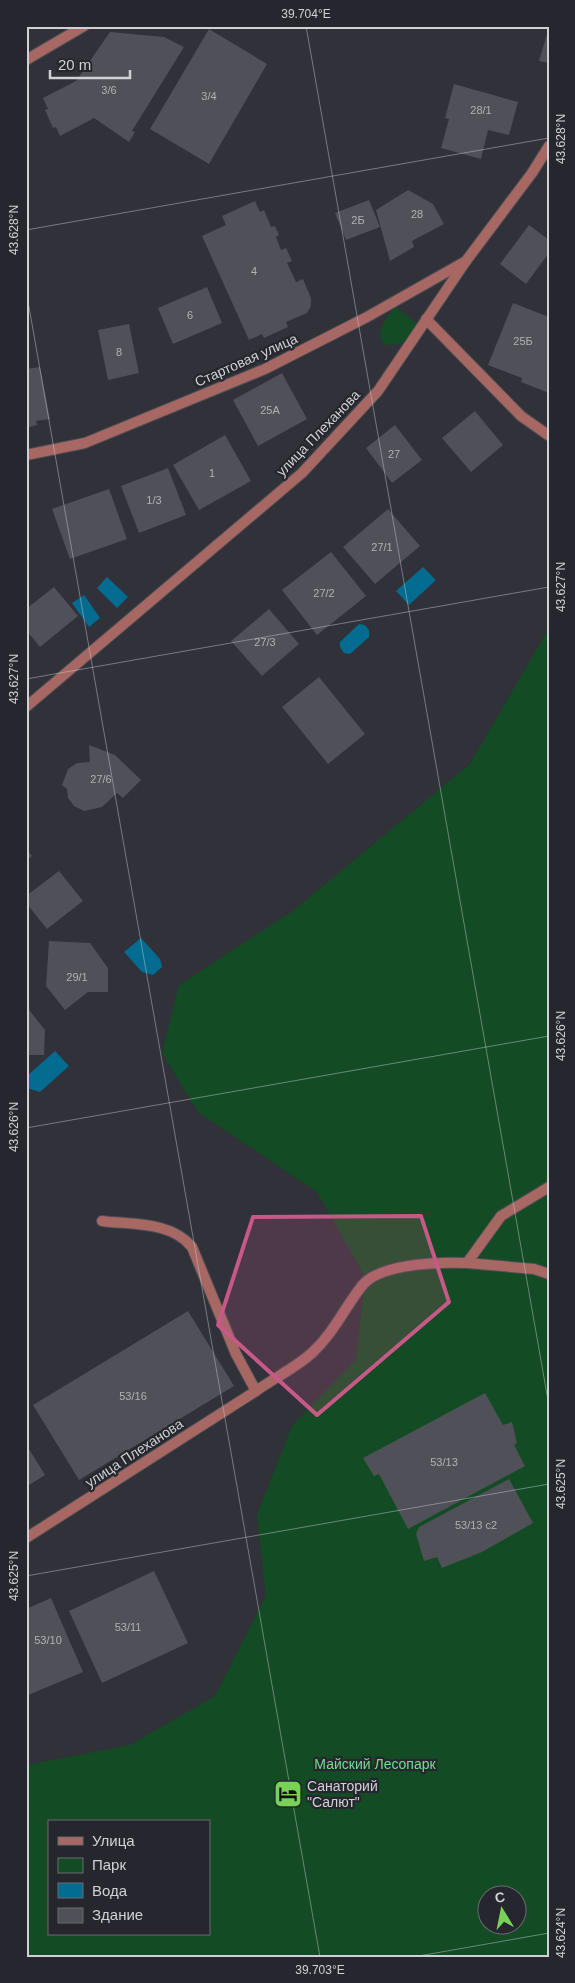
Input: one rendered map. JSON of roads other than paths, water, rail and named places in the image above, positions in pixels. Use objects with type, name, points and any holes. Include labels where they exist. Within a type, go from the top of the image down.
[{"type":"street","points":[[26,60],[84,26]]},
{"type":"street","name":"улица Плеханова","points":[[26,707],[302,473],[378,391],[466,261],[532,173],[549,146]]},
{"type":"street","name":"Стартовая улица","points":[[26,455],[86,443],[265,369],[367,318],[466,261]]},
{"type":"street","points":[[426,319],[521,416],[548,435]]},
{"type":"street","points":[[467,1263],[501,1216],[549,1187]]},
{"type":"street","points":[[102,1221],[164,1228],[183,1236],[192,1247],[236,1354],[256,1391]]},
{"type":"street","name":"улица Плеханова","points":[[26,1538],[312,1353],[339,1322],[362,1285],[388,1270],[428,1262],[467,1263],[534,1269],[549,1274]]},
{"type":"water","points":[[423,567],[436,580],[409,605],[396,591]]},
{"type":"water","points":[[107,577],[128,597],[117,608],[97,588]]},
{"type":"water","points":[[84,595],[100,618],[89,627],[72,603]]},
{"type":"water","points":[[359,624],[365,625],[369,630],[369,637],[350,654],[344,653],[340,647],[340,642]]},
{"type":"water","points":[[141,938],[160,959],[162,967],[153,975],[142,972],[124,952]]},
{"type":"water","points":[[55,1051],[69,1066],[40,1092],[27,1088],[27,1076]]},
{"type":"place","name":"Санаторий \"Салют\"","points":[[288,1794]]},
{"type":"park label","name":"Майский Лесопарк","points":[[375,1764]]}]
